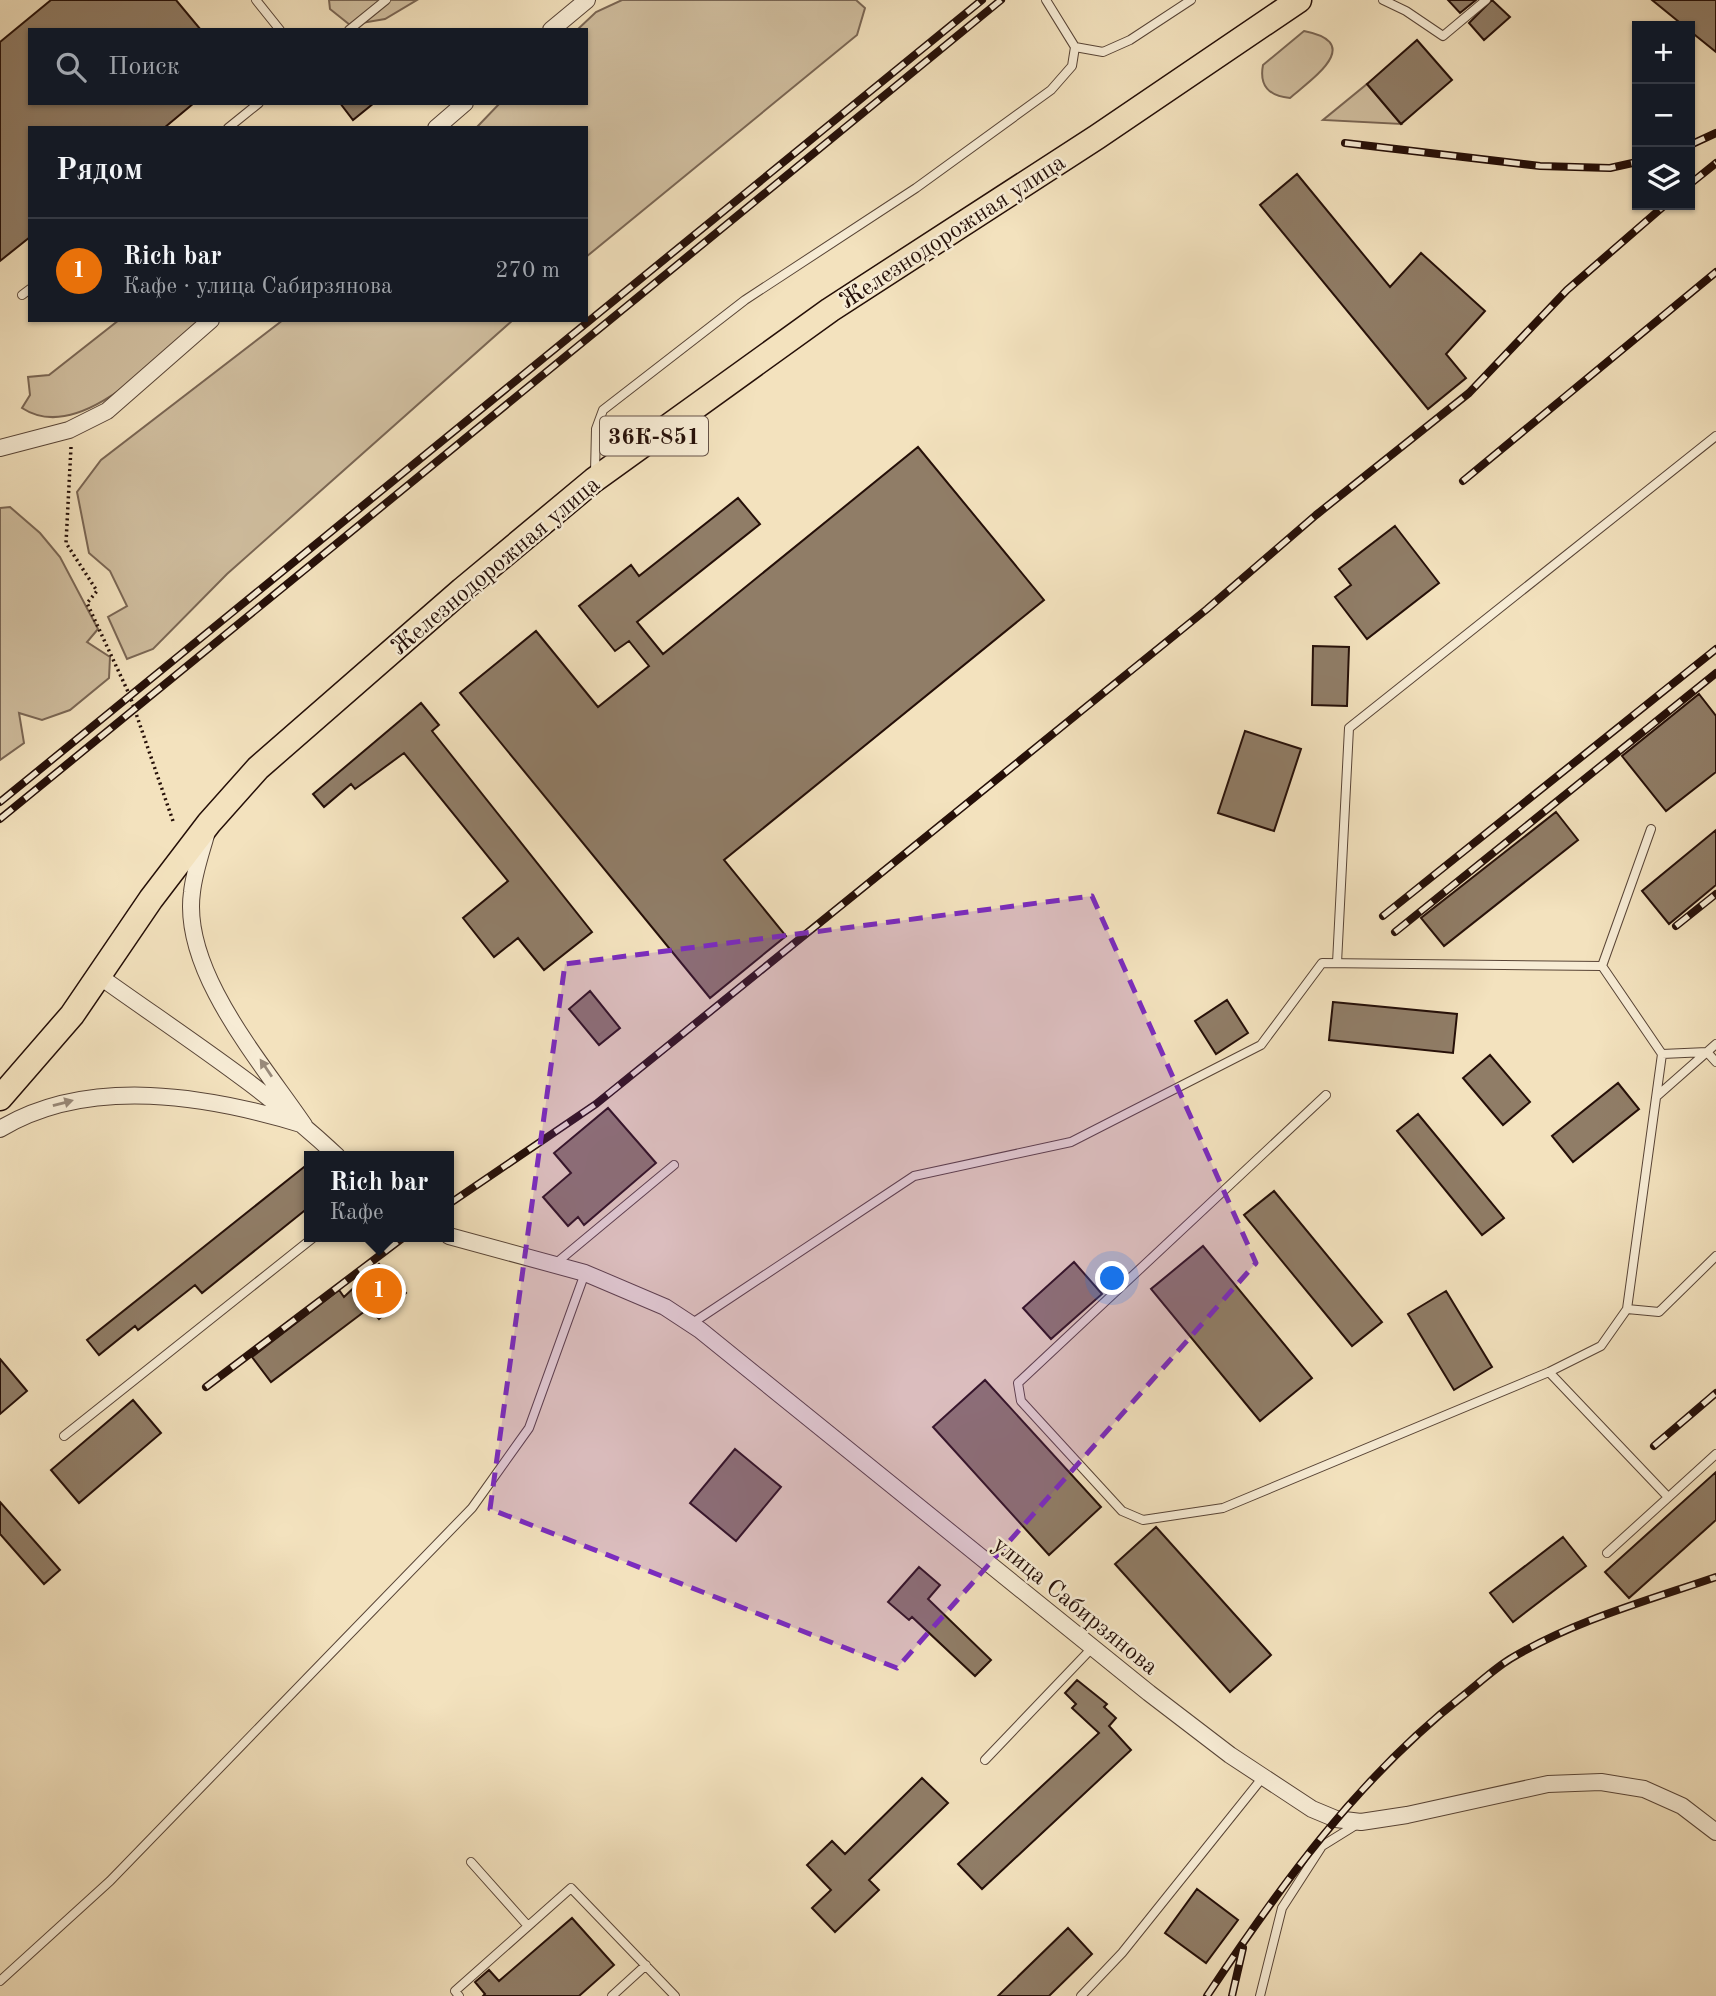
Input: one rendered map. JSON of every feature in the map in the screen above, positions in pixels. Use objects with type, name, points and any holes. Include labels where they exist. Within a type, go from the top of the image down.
[{"type":"main road","name":"Железнодорожная улица","points":[[0,1098],[72,1015],[151,899],[209,823],[258,768],[594,480],[830,310],[1097,137],[1299,0]]},
{"type":"street","points":[[553,28],[587,0]]},
{"type":"street","points":[[438,126],[462,105]]},
{"type":"street","points":[[0,448],[69,430],[107,411],[209,322]]},
{"type":"street","points":[[209,823],[191,893],[192,928],[200,957],[215,992],[304,1125]]},
{"type":"street","points":[[99,976],[304,1125],[332,1151]]},
{"type":"street","points":[[0,1129],[55,1105],[82,1098],[198,1100],[244,1106],[304,1125]]},
{"type":"street","name":"улица Сабирзянова","points":[[454,1237],[584,1273],[665,1307],[691,1324],[768,1382],[1092,1648],[1263,1777],[1312,1809],[1336,1819],[1361,1822],[1407,1815],[1548,1784],[1601,1782],[1644,1789],[1670,1800],[1716,1832]]},
{"type":"lane","points":[[256,0],[279,28]]},
{"type":"lane","points":[[351,28],[386,0]]},
{"type":"lane","points":[[594,480],[596,429],[603,410],[745,300],[916,188],[1051,90],[1072,66],[1075,47],[1046,0]]},
{"type":"lane","points":[[1075,47],[1103,52],[1130,40],[1191,0]]},
{"type":"lane","points":[[1383,0],[1405,10],[1443,36],[1486,0]]},
{"type":"lane","points":[[230,126],[257,105]]},
{"type":"lane","points":[[22,295],[28,290]]},
{"type":"lane","points":[[1337,963],[1349,728],[1716,436]]},
{"type":"lane","points":[[1602,966],[1651,829]]},
{"type":"lane","points":[[691,1324],[914,1176],[1071,1142],[1261,1045],[1322,963],[1602,966]]},
{"type":"lane","points":[[1326,1095],[1018,1383],[1021,1401],[1122,1511],[1143,1520],[1223,1508],[1549,1372],[1601,1346],[1627,1309],[1662,1054],[1602,966]]},
{"type":"lane","points":[[1657,1096],[1716,1044]]},
{"type":"lane","points":[[1662,1054],[1707,1052]]},
{"type":"lane","points":[[1707,1052],[1716,1062]]},
{"type":"lane","points":[[554,1265],[674,1165]]},
{"type":"lane","points":[[64,1436],[308,1242]]},
{"type":"lane","points":[[1627,1309],[1659,1312],[1716,1256]]},
{"type":"lane","points":[[0,1980],[110,1881],[472,1508],[529,1428],[584,1273]]},
{"type":"lane","points":[[1549,1372],[1668,1497]]},
{"type":"lane","points":[[1607,1553],[1716,1454]]},
{"type":"lane","points":[[985,1760],[1092,1648]]},
{"type":"lane","points":[[1081,1996],[1122,1953],[1263,1777]]},
{"type":"lane","points":[[1259,1996],[1282,1908],[1322,1846],[1361,1822]]},
{"type":"lane","points":[[471,1862],[528,1926]]},
{"type":"lane","points":[[459,1996],[455,1991],[571,1888],[675,1996]]},
{"type":"lane","points":[[612,1996],[646,1965]]},
{"type":"path","points":[[69,430],[71,449],[66,543],[97,591],[87,603],[130,696],[174,824]]},
{"type":"highlighted area","points":[[1092,896],[1256,1263],[897,1668],[490,1509],[565,964]]},
{"type":"shaded area","points":[[329,0],[417,0],[385,19],[350,25],[330,9]]},
{"type":"shaded area","points":[[622,0],[856,0],[865,8],[857,35],[588,255],[588,126],[478,126],[498,105],[588,105],[588,28],[579,28],[596,12]]},
{"type":"shaded area","points":[[1304,31],[1322,37],[1331,44],[1332,52],[1328,62],[1290,98],[1276,95],[1264,84],[1263,65]]},
{"type":"shaded area","points":[[1367,84],[1401,124],[1323,120]]},
{"type":"shaded area","points":[[116,322],[198,322],[141,374],[117,392],[93,406],[69,415],[45,417],[22,408],[30,395],[28,377],[49,375]]},
{"type":"shaded area","points":[[280,322],[511,322],[227,574],[153,649],[127,659],[108,617],[127,606],[110,571],[89,553],[77,492],[101,460]]},
{"type":"shaded area","points":[[10,507],[40,533],[60,557],[98,629],[87,642],[110,657],[109,678],[70,710],[42,720],[19,713],[24,743],[0,760],[0,508]]},
{"type":"building","points":[[51,0],[176,0],[199,28],[28,28],[28,105],[192,105],[166,126],[28,126],[28,239],[0,261],[0,42]]},
{"type":"building","points":[[1448,0],[1476,0],[1460,13]]},
{"type":"building","points":[[1492,0],[1510,17],[1484,40],[1469,23]]},
{"type":"building","points":[[1652,0],[1716,0],[1716,52],[1695,35],[1695,21],[1678,21]]},
{"type":"building","points":[[1417,40],[1452,80],[1401,124],[1367,84]]},
{"type":"building","points":[[342,105],[372,105],[353,120]]},
{"type":"building","points":[[1297,174],[1390,287],[1421,253],[1485,311],[1446,354],[1466,378],[1428,409],[1260,205]]},
{"type":"building","points":[[918,447],[1044,600],[724,860],[786,936],[710,998],[460,693],[536,631],[598,707],[649,666],[629,641],[615,651],[579,606],[631,565],[639,576],[738,498],[760,524],[637,622],[663,654]]},
{"type":"building","points":[[1395,526],[1439,583],[1367,639],[1335,597],[1351,585],[1339,569]]},
{"type":"building","points":[[1313,646],[1349,647],[1347,706],[1312,705]]},
{"type":"building","points":[[1699,694],[1716,716],[1716,772],[1666,811],[1622,756]]},
{"type":"building","points":[[421,703],[439,725],[432,731],[592,932],[544,970],[518,938],[494,957],[463,918],[508,881],[404,753],[355,789],[351,784],[324,807],[313,794]]},
{"type":"building","points":[[1245,731],[1301,749],[1274,831],[1218,813]]},
{"type":"building","points":[[1556,812],[1578,840],[1444,946],[1421,918]]},
{"type":"building","points":[[1716,830],[1716,885],[1669,924],[1642,891]]},
{"type":"building","points":[[590,991],[620,1028],[599,1045],[569,1009]]},
{"type":"building","points":[[1227,1000],[1248,1033],[1216,1054],[1195,1021]]},
{"type":"building","points":[[1333,1002],[1457,1014],[1453,1053],[1329,1040]]},
{"type":"building","points":[[1490,1055],[1530,1102],[1503,1125],[1463,1078]]},
{"type":"building","points":[[1618,1083],[1639,1109],[1573,1162],[1552,1136]]},
{"type":"building","points":[[608,1108],[656,1163],[584,1225],[578,1217],[568,1226],[543,1197],[571,1173],[554,1153]]},
{"type":"building","points":[[1418,1114],[1504,1218],[1482,1235],[1397,1131]]},
{"type":"building","points":[[304,1167],[304,1211],[202,1293],[195,1285],[138,1330],[135,1326],[99,1355],[87,1340]]},
{"type":"building","points":[[1274,1191],[1382,1322],[1352,1346],[1244,1215]]},
{"type":"building","points":[[1203,1246],[1312,1378],[1260,1421],[1151,1289]]},
{"type":"building","points":[[1074,1262],[1102,1294],[1051,1339],[1023,1308]]},
{"type":"building","points":[[379,1264],[406,1293],[379,1319],[369,1308],[271,1382],[252,1357],[339,1290],[344,1297]]},
{"type":"building","points":[[1446,1291],[1492,1367],[1454,1390],[1408,1314]]},
{"type":"building","points":[[0,1359],[27,1391],[0,1414]]},
{"type":"building","points":[[985,1380],[1101,1507],[1049,1555],[933,1427]]},
{"type":"building","points":[[133,1400],[161,1433],[79,1503],[51,1470]]},
{"type":"building","points":[[735,1449],[781,1487],[736,1541],[690,1503]]},
{"type":"building","points":[[1716,1472],[1716,1520],[1629,1598],[1605,1572]]},
{"type":"building","points":[[0,1502],[60,1570],[44,1584],[0,1534]]},
{"type":"building","points":[[1156,1527],[1271,1655],[1230,1692],[1115,1564]]},
{"type":"building","points":[[1563,1537],[1586,1566],[1513,1622],[1490,1593]]},
{"type":"building","points":[[919,1567],[940,1585],[928,1599],[991,1660],[975,1676],[912,1617],[909,1620],[888,1602]]},
{"type":"building","points":[[1077,1680],[1107,1704],[1104,1707],[1116,1718],[1109,1726],[1131,1750],[982,1889],[958,1864],[1099,1733],[1072,1708],[1076,1704],[1065,1693]]},
{"type":"building","points":[[922,1778],[948,1803],[869,1880],[879,1890],[835,1932],[812,1908],[831,1890],[807,1865],[832,1841],[845,1854]]},
{"type":"building","points":[[1197,1889],[1238,1920],[1206,1963],[1165,1933]]},
{"type":"building","points":[[572,1918],[614,1965],[579,1996],[483,1996],[485,1994],[475,1982],[489,1970],[499,1981]]},
{"type":"building","points":[[1068,1928],[1092,1954],[1049,1996],[998,1996]]},
{"type":"railway","points":[[588,322],[982,0]]},
{"type":"railway","points":[[0,819],[1001,0]]},
{"type":"railway","points":[[1695,143],[1716,133]]},
{"type":"railway","points":[[1345,143],[1540,166],[1610,168],[1632,163]]},
{"type":"railway","points":[[1695,180],[1716,163]]},
{"type":"railway","points":[[454,1201],[596,1104],[1207,609],[1316,515],[1469,393],[1567,290],[1659,210]]},
{"type":"railway","points":[[1463,481],[1716,272]]},
{"type":"railway","points":[[0,802],[588,322]]},
{"type":"railway","points":[[1383,916],[1716,649]]},
{"type":"railway","points":[[1395,932],[1716,673]]},
{"type":"railway","points":[[1676,926],[1716,894]]},
{"type":"railway","points":[[206,1387],[397,1242]]},
{"type":"railway","points":[[1654,1446],[1716,1393]]},
{"type":"railway","points":[[1207,1996],[1263,1914],[1356,1797],[1426,1727],[1487,1676],[1510,1659],[1559,1634],[1610,1613],[1716,1577]]},
{"type":"railway","points":[[1232,1996],[1243,1948]]},
{"type":"place","name":"Rich bar","points":[[379,1291]]}]
